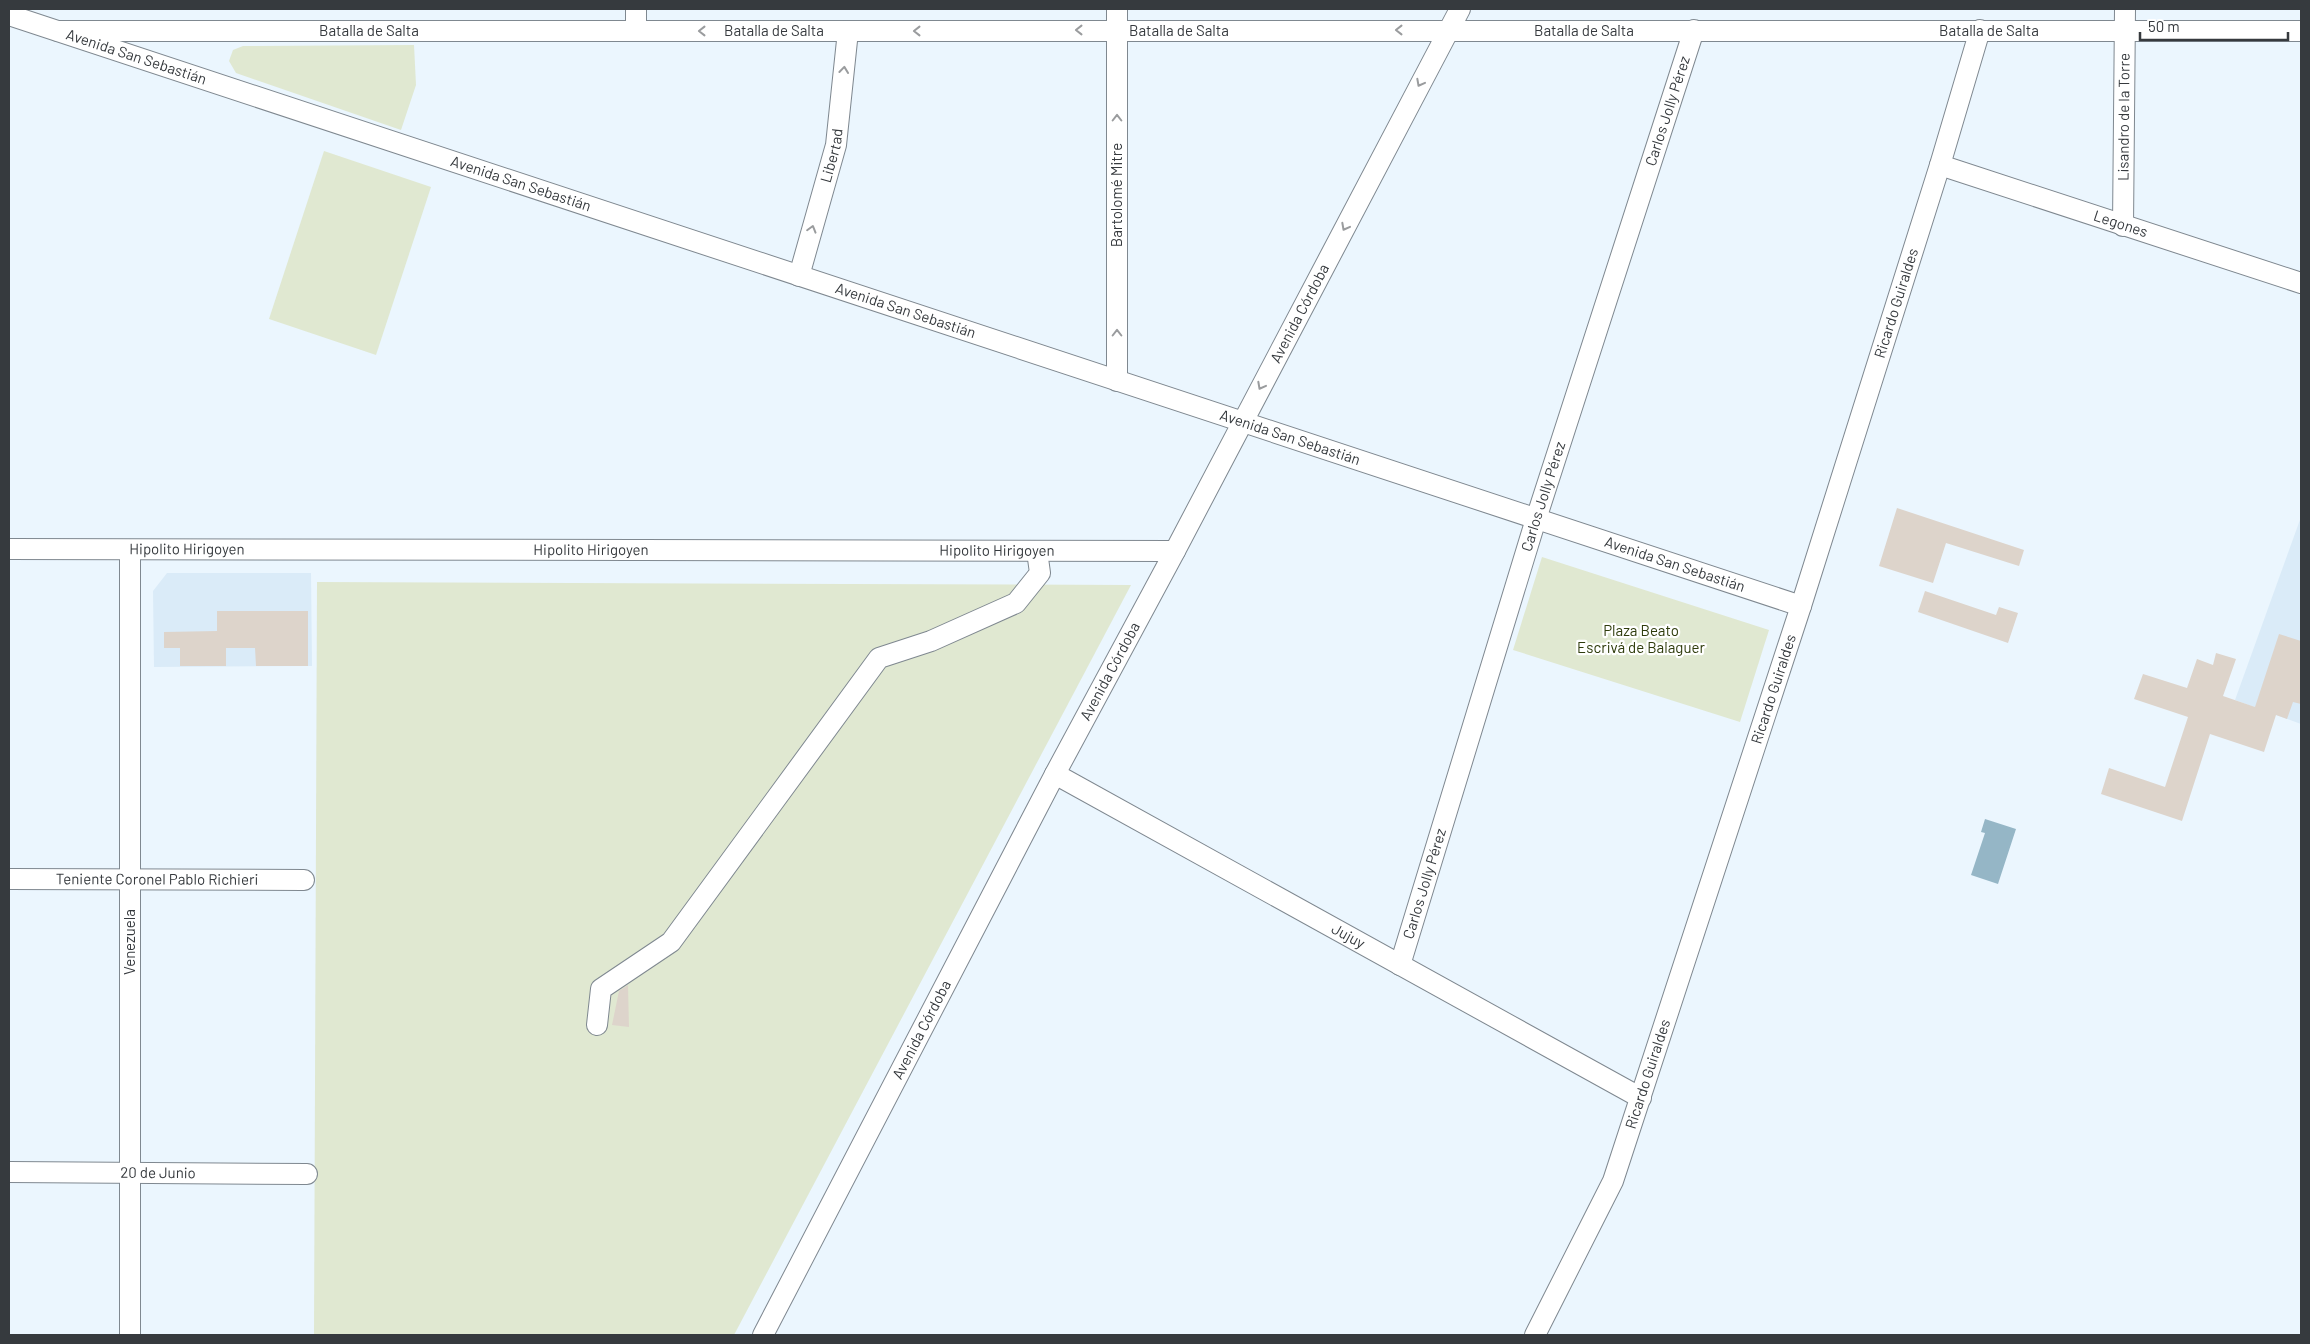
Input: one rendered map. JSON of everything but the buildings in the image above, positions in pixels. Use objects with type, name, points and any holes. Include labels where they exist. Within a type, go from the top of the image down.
[{"type":"street","points":[[636,9],[636,31]]},
{"type":"street","name":"Bartolomé Mitre","points":[[1117,9],[1117,381]]},
{"type":"street","name":"Avenida Córdoba","points":[[762,1335],[1055,774],[1175,551],[1460,9]]},
{"type":"street","name":"Lisandro de la Torre","points":[[2124,226],[2125,9]]},
{"type":"street","name":"Avenida San Sebastián","points":[[9,15],[1801,606]]},
{"type":"street","name":"Carlos Jolly Pérez","points":[[1400,965],[1536,519],[1694,30]]},
{"type":"street","name":"Ricardo Guiraldes","points":[[1535,1335],[1613,1181],[1801,606],[1940,165],[1980,30]]},
{"type":"street","name":"Batalla de Salta","points":[[58,31],[2301,31]]},
{"type":"street","name":"Libertad","points":[[799,276],[836,145],[848,31]]},
{"type":"street","name":"Legones","points":[[1940,165],[2301,283]]},
{"type":"street","name":"Hipolito Hirigoyen","points":[[9,549],[1175,551]]},
{"type":"street","name":"Venezuela","points":[[130,550],[130,1335]]},
{"type":"street","points":[[597,1025],[601,989],[671,942],[879,658],[931,642],[1016,603],[1040,573],[1037,551]]},
{"type":"street","name":"Jujuy","points":[[1055,774],[1641,1098]]},
{"type":"street","name":"Teniente Coronel Pablo Richieri","points":[[9,879],[304,880]]},
{"type":"street","name":"20 de Junio","points":[[9,1172],[307,1174]]},
{"type":"shaded area","points":[[2301,517],[2301,724],[2235,700]]},
{"type":"shaded area","points":[[167,573],[311,573],[312,666],[154,667],[153,591]]},
{"type":"shaded area","points":[[1985,819],[2016,829],[1998,884],[1971,875],[1985,833],[1981,832]]},
{"type":"green space","points":[[414,45],[416,85],[401,130],[236,73],[229,61],[233,50],[243,46]]},
{"type":"green space","points":[[324,151],[431,187],[376,355],[269,319]]},
{"type":"green space","name":"Plaza Beato Escrivá de Balaguer","points":[[1542,557],[1769,630],[1740,722],[1513,650]]},
{"type":"green space","points":[[317,582],[1131,585],[734,1335],[314,1335]]}]
